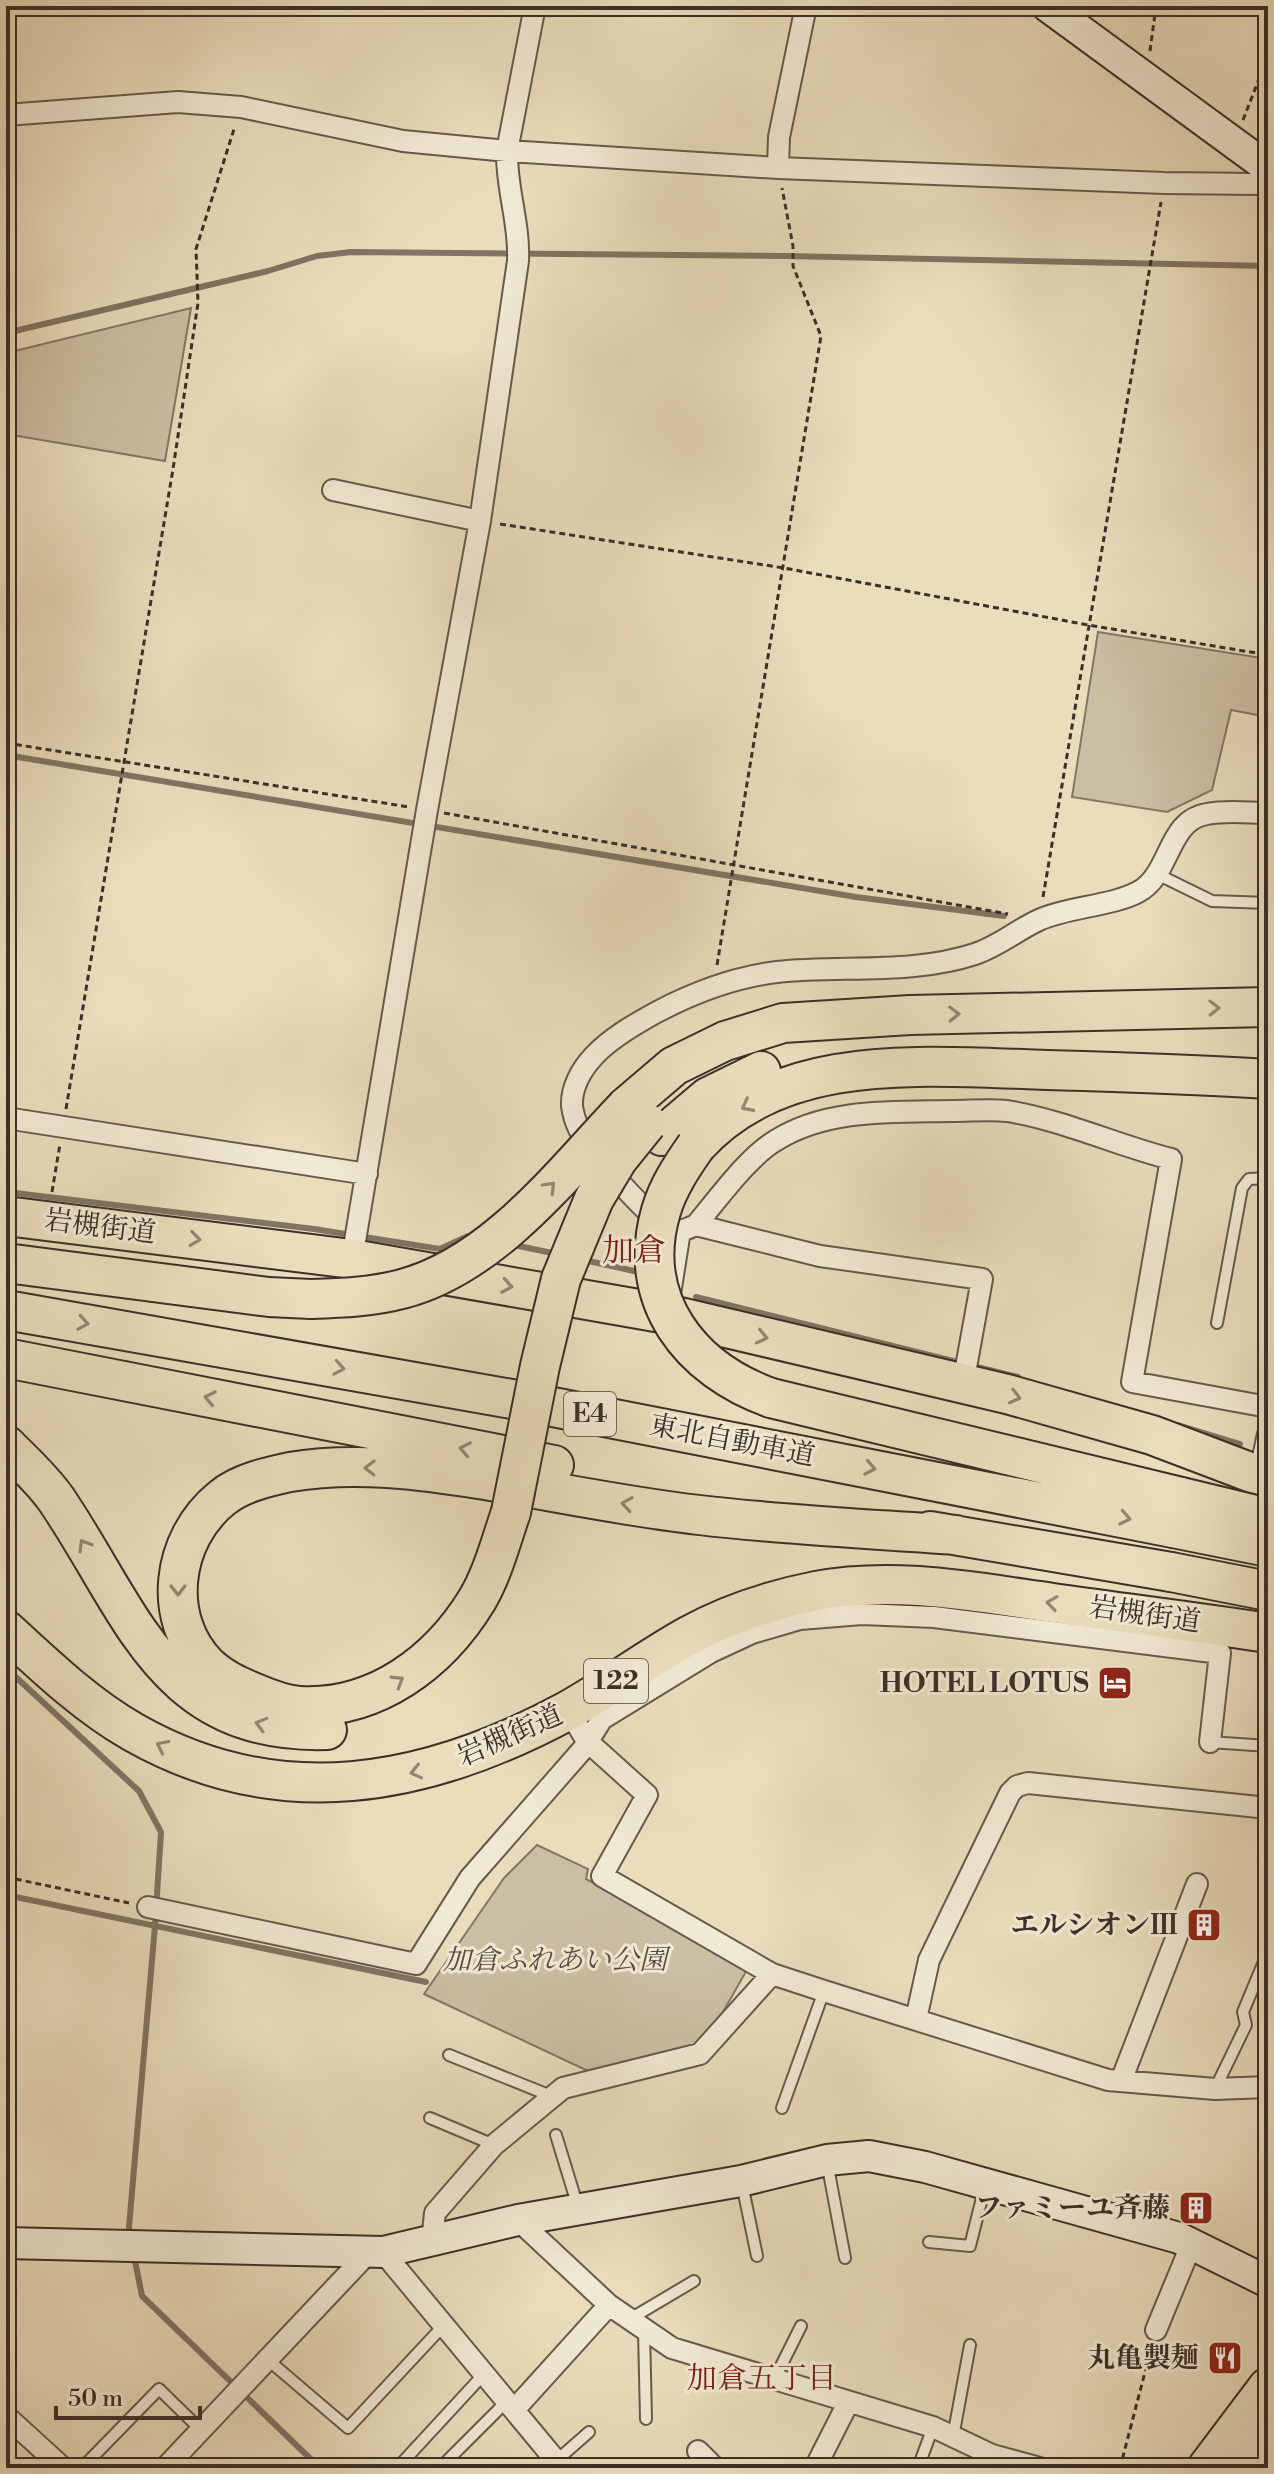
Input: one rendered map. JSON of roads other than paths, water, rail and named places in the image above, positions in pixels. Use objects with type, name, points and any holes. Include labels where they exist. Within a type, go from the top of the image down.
[{"type":"highway","points":[[6,1445],[55,1497],[131,1625],[159,1661],[186,1688],[219,1708],[262,1726],[297,1731],[359,1726],[408,1706],[449,1675],[471,1651],[500,1607],[522,1557],[522,1514],[571,1327],[596,1247],[614,1206],[658,1128],[674,1066],[725,1041],[783,1023],[876,1017],[1268,1007]]},
{"type":"highway","points":[[6,1263],[269,1297],[358,1298],[404,1289],[474,1256],[528,1210],[658,1128],[732,1113],[797,1082],[869,1068],[945,1066],[1268,1079]]},
{"type":"highway","points":[[658,1128],[680,1169],[661,1211],[655,1247],[658,1286],[673,1326],[693,1351],[725,1377],[771,1398],[1177,1512],[1268,1518]]},
{"type":"highway","name":"岩槻街道","points":[[6,1216],[355,1243],[963,1384],[1152,1435],[1266,1455]]},
{"type":"highway","name":"東北自動車道","points":[[6,1310],[1177,1512],[1268,1547]]},
{"type":"highway","name":"東北自動車道","points":[[6,1358],[509,1457],[1268,1591]]},
{"type":"highway","points":[[522,1514],[496,1558],[478,1599],[451,1635],[415,1671],[376,1694],[336,1705],[297,1706],[262,1696],[236,1685],[208,1666],[194,1648],[184,1626],[176,1591],[179,1571],[185,1548],[203,1517],[222,1498],[258,1480],[329,1467],[413,1469],[698,1515],[956,1535]]},
{"type":"highway","name":"岩槻街道","points":[[6,1630],[96,1707],[133,1732],[174,1752],[216,1767],[255,1776],[341,1783],[385,1779],[577,1725],[688,1636],[723,1619],[785,1598],[850,1587],[946,1588],[1268,1633]]},
{"type":"highway","points":[[1207,2468],[1268,2387]]},
{"type":"highway","points":[[1241,2468],[1268,2430]]},
{"type":"street","points":[[355,1243],[425,821],[480,521],[519,254],[507,176],[507,151],[535,6]]},
{"type":"street","points":[[778,168],[779,137],[806,6]]},
{"type":"street","points":[[1047,6],[1268,168]]},
{"type":"street","points":[[6,115],[178,102],[241,107],[403,141],[507,151],[778,168],[1164,183],[1259,184],[1268,180]]},
{"type":"street","points":[[333,490],[480,521]]},
{"type":"street","points":[[963,1384],[982,1279],[820,1256],[688,1228],[670,1230],[647,1212],[580,1131],[572,1107],[573,1087],[593,1057],[635,1024],[676,1002],[718,986],[775,972],[930,965],[974,955],[1000,944],[1039,920],[1138,892],[1157,874],[1188,821],[1206,814],[1268,813]]},
{"type":"street","points":[[667,1314],[688,1228],[771,1143],[793,1130],[838,1116],[1005,1111],[1061,1124],[1124,1147],[1171,1159],[1132,1382],[1268,1407]]},
{"type":"street","points":[[6,1118],[367,1174]]},
{"type":"street","points":[[1227,1627],[1266,1455]]},
{"type":"street","points":[[577,1725],[602,1719],[711,1652],[752,1633],[800,1619],[862,1614],[934,1617],[1220,1653],[1210,1742]]},
{"type":"street","points":[[157,1909],[416,1964],[470,1878],[583,1749],[577,1725]]},
{"type":"street","points":[[577,1725],[647,1795],[602,1876],[772,1974],[1108,2080],[1215,2089],[1263,2087]]},
{"type":"street","points":[[916,2019],[929,1960],[1010,1793],[1017,1786],[1028,1783],[1268,1808]]},
{"type":"street","points":[[1121,2081],[1197,1884]]},
{"type":"street","points":[[432,2241],[435,2213],[494,2145],[563,2088],[700,2054],[772,1974]]},
{"type":"street","points":[[6,2243],[376,2252],[518,2220],[741,2181],[827,2160],[869,2156],[925,2167],[1192,2243],[1268,2282]]},
{"type":"street","points":[[518,2220],[609,2305],[672,2348],[933,2427],[992,2455],[1040,2468]]},
{"type":"street","points":[[1156,2330],[1192,2243]]},
{"type":"street","points":[[376,2252],[444,2325],[559,2464]]},
{"type":"street","points":[[165,2468],[267,2359],[376,2252]]},
{"type":"street","points":[[510,2405],[609,2305]]},
{"type":"street","points":[[815,2468],[848,2403]]},
{"type":"street","points":[[6,2416],[63,2468]]},
{"type":"street","points":[[698,2451],[715,2468]]},
{"type":"lane","points":[[1157,874],[1212,901],[1268,903]]},
{"type":"lane","points":[[1217,1323],[1242,1188],[1249,1179],[1268,1178]]},
{"type":"lane","points":[[1210,1742],[1268,1746]]},
{"type":"lane","points":[[1215,2089],[1246,2025],[1243,2012],[1268,1952]]},
{"type":"lane","points":[[782,2108],[824,1991]]},
{"type":"lane","points":[[449,2055],[553,2097]]},
{"type":"lane","points":[[1263,2087],[1268,2068]]},
{"type":"lane","points":[[430,2118],[494,2145]]},
{"type":"lane","points":[[556,2135],[579,2209]]},
{"type":"lane","points":[[827,2160],[845,2258]]},
{"type":"lane","points":[[741,2181],[757,2256]]},
{"type":"lane","points":[[929,2242],[970,2246],[985,2184]]},
{"type":"lane","points":[[646,2419],[637,2324],[694,2281]]},
{"type":"lane","points":[[267,2359],[348,2428],[444,2325]]},
{"type":"lane","points":[[774,2380],[801,2326]]},
{"type":"lane","points":[[953,2437],[970,2345]]},
{"type":"lane","points":[[400,2465],[484,2374]]},
{"type":"lane","points":[[82,2468],[159,2389],[201,2430]]},
{"type":"lane","points":[[440,2468],[510,2405]]},
{"type":"lane","points":[[918,2468],[933,2427]]},
{"type":"lane","points":[[559,2464],[589,2432]]},
{"type":"waterway","points":[[6,333],[268,271],[317,256],[351,252],[785,256],[1268,266]]},
{"type":"waterway","points":[[6,755],[856,897],[1004,916]]},
{"type":"waterway","points":[[15,1193],[314,1229],[440,1249],[468,1236],[475,1237]]},
{"type":"waterway","points":[[509,1244],[557,1254]]},
{"type":"waterway","points":[[584,1260],[643,1273]]},
{"type":"waterway","points":[[696,1297],[1018,1377]]},
{"type":"waterway","points":[[1178,1425],[1240,1444]]},
{"type":"waterway","points":[[6,1668],[139,1791],[161,1832],[129,2227],[131,2237]]},
{"type":"waterway","points":[[6,1895],[426,1982]]},
{"type":"waterway","points":[[134,2256],[142,2296],[320,2468]]},
{"type":"place","name":"HOTEL LOTUS","points":[[1115,1683]]},
{"type":"place","name":"エルシオンⅢ","points":[[1204,1925]]},
{"type":"place","name":"ファミーユ斉藤","points":[[1196,2208]]},
{"type":"place","name":"丸亀製麺","points":[[1225,2358]]},
{"type":"district","name":"加倉","points":[[634,1251]]},
{"type":"district","name":"加倉五丁目","points":[[762,2379]]},
{"type":"park label","name":"加倉ふれあい公園","points":[[555,1960]]}]
